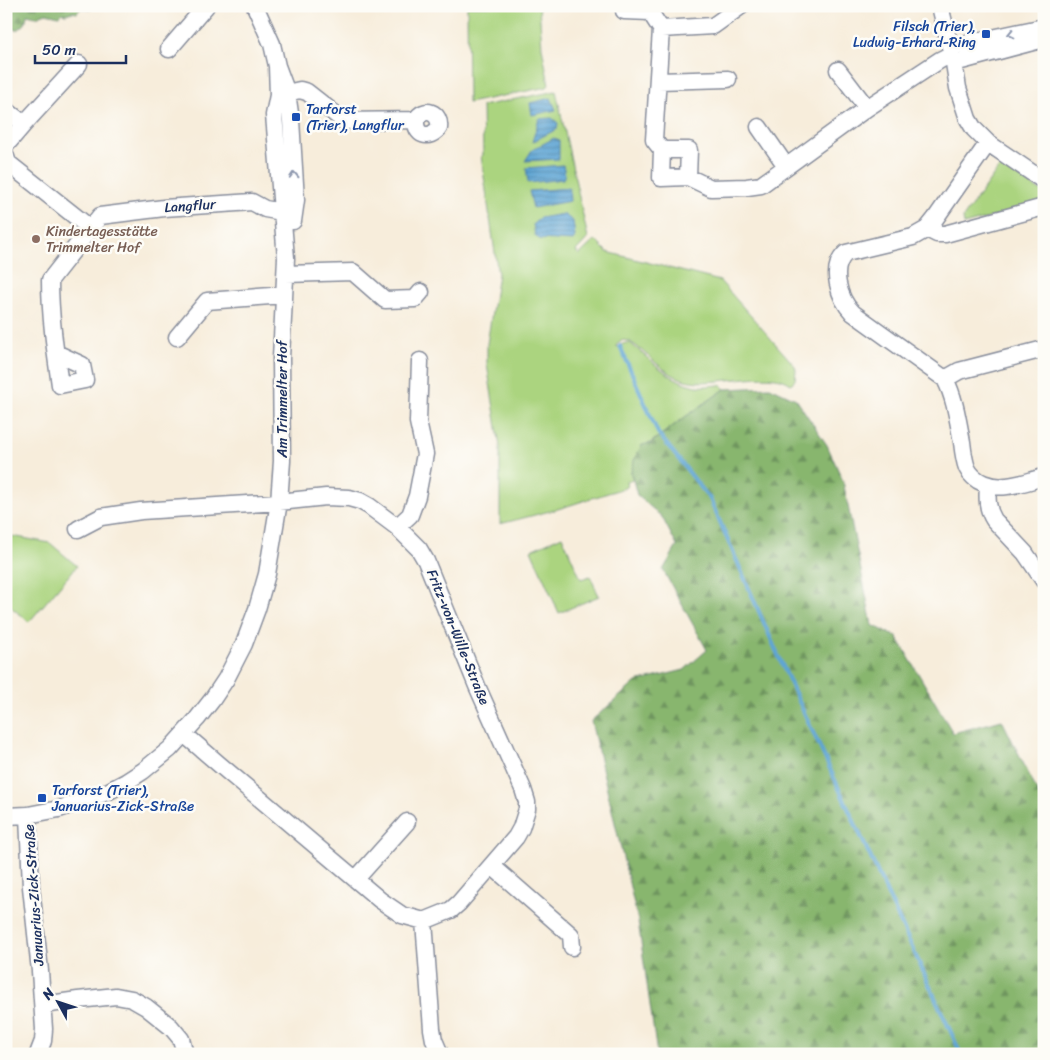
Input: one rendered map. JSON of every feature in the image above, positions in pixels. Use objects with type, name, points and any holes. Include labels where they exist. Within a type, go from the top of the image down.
[{"type":"street","points":[[169,50],[206,6]]},
{"type":"street","name":"Am Trimmelter Hof","points":[[6,816],[28,816],[59,809],[108,792],[155,762],[184,734],[212,700],[244,644],[257,609],[267,574],[279,502],[282,461],[281,358],[288,212],[296,200],[292,128],[282,94],[272,44],[255,6]]},
{"type":"street","points":[[624,6],[624,11],[650,9],[661,29],[654,140],[662,150],[661,178],[688,178],[711,188],[760,185],[867,108],[940,60],[1044,27]]},
{"type":"street","points":[[661,29],[713,26],[741,6]]},
{"type":"street","points":[[940,6],[958,88],[968,119],[974,130],[988,143],[1044,181]]},
{"type":"street","points":[[952,55],[1044,39]]},
{"type":"street","points":[[6,145],[79,64]]},
{"type":"street","points":[[838,70],[867,108]]},
{"type":"street","points":[[658,81],[728,79]]},
{"type":"street","points":[[282,94],[300,90],[307,92],[344,121],[416,120]]},
{"type":"street","points":[[6,110],[24,124]]},
{"type":"street","points":[[759,127],[786,166]]},
{"type":"street","points":[[988,143],[927,229],[913,237],[846,253],[839,261],[838,279],[844,302],[853,313],[945,379],[952,397],[967,468],[971,474],[988,486],[1008,486],[1044,477]]},
{"type":"street","points":[[662,150],[689,150],[688,178]]},
{"type":"street","points":[[6,157],[8,163],[90,228]]},
{"type":"street","name":"Langflur","points":[[56,353],[50,280],[100,216],[164,208],[252,202],[265,209],[288,212]]},
{"type":"street","points":[[927,229],[937,234],[945,234],[1044,207]]},
{"type":"street","points":[[286,266],[353,272],[385,300],[414,299],[421,292]]},
{"type":"street","points":[[177,337],[208,301],[284,295]]},
{"type":"street","points":[[945,379],[959,371],[1044,349]]},
{"type":"street","points":[[397,527],[410,515],[417,496],[425,454],[418,422],[420,360]]},
{"type":"street","points":[[988,486],[987,496],[990,514],[1025,553],[1044,581]]},
{"type":"street","name":"Fritz-von-Wille-Straße","points":[[279,502],[326,497],[349,498],[360,501],[374,509],[397,527],[419,549],[426,561],[477,686],[519,777],[527,809],[516,837],[459,903],[450,910],[424,921]]},
{"type":"street","points":[[78,529],[101,517],[141,511],[279,502]]},
{"type":"street","points":[[184,734],[391,908],[402,915],[424,921],[432,1029],[440,1054]]},
{"type":"street","name":"Januarius-Zick-Straße","points":[[28,816],[31,887],[43,1005],[43,1041],[38,1054]]},
{"type":"street","points":[[356,879],[407,822]]},
{"type":"street","points":[[492,866],[571,935],[572,947]]},
{"type":"street","points":[[43,1005],[116,996],[132,998],[171,1027],[181,1039],[185,1054]]},
{"type":"green space","points":[[6,6],[95,6],[90,10],[81,8],[77,13],[62,13],[59,16],[46,13],[36,17],[27,15],[25,24],[15,30],[10,28],[6,22],[7,18],[12,16],[12,10],[6,8]]},
{"type":"green space","points":[[467,6],[539,6],[542,47],[549,85],[547,87],[468,103]]},
{"type":"green space","points":[[556,91],[588,238],[576,251],[579,255],[595,240],[607,252],[720,281],[795,366],[795,380],[791,384],[781,379],[769,377],[711,382],[685,380],[670,373],[629,341],[621,340],[616,346],[619,347],[630,343],[661,369],[678,380],[697,386],[721,385],[725,389],[650,443],[631,472],[633,480],[626,482],[627,487],[558,509],[500,524],[500,447],[487,364],[487,344],[498,274],[481,156],[483,155],[482,106]]},
{"type":"green space","points":[[1001,165],[1044,193],[1044,203],[964,225],[963,218]]},
{"type":"green space","points":[[770,387],[796,399],[827,445],[843,481],[872,625],[897,637],[953,733],[1002,720],[1044,805],[1044,1054],[657,1054],[638,921],[591,721],[636,682],[684,670],[707,650],[663,570],[677,546],[662,517],[637,495],[631,472],[635,457],[642,445],[651,443],[725,389]]},
{"type":"green space","points":[[6,535],[50,543],[77,566],[29,622],[6,603]]},
{"type":"green space","points":[[562,536],[581,579],[590,576],[599,596],[559,613],[531,550]]},
{"type":"water","points":[[551,98],[556,110],[532,115],[530,103]]},
{"type":"water","points":[[552,118],[558,123],[557,129],[532,142],[539,119]]},
{"type":"water","points":[[554,138],[559,141],[559,159],[525,161],[532,150]]},
{"type":"water","points":[[563,165],[565,174],[563,179],[528,183],[526,168]]},
{"type":"water","points":[[569,188],[570,201],[533,208],[529,191]]},
{"type":"water","points":[[563,214],[573,221],[575,236],[573,241],[539,239],[535,235],[533,224],[540,218]]},
{"type":"waterway","points":[[620,346],[658,433],[710,499],[784,669],[961,1054]]},
{"type":"place","name":"Filsch (Trier), Ludwig-Erhard-Ring","points":[[986,34]]},
{"type":"place","name":"Tarforst (Trier), Langflur","points":[[296,117]]},
{"type":"place","name":"Kindertagesstätte Trimmelter Hof","points":[[36,239]]},
{"type":"place","name":"Tarforst (Trier), Januarius-Zick-Straße","points":[[42,798]]}]
